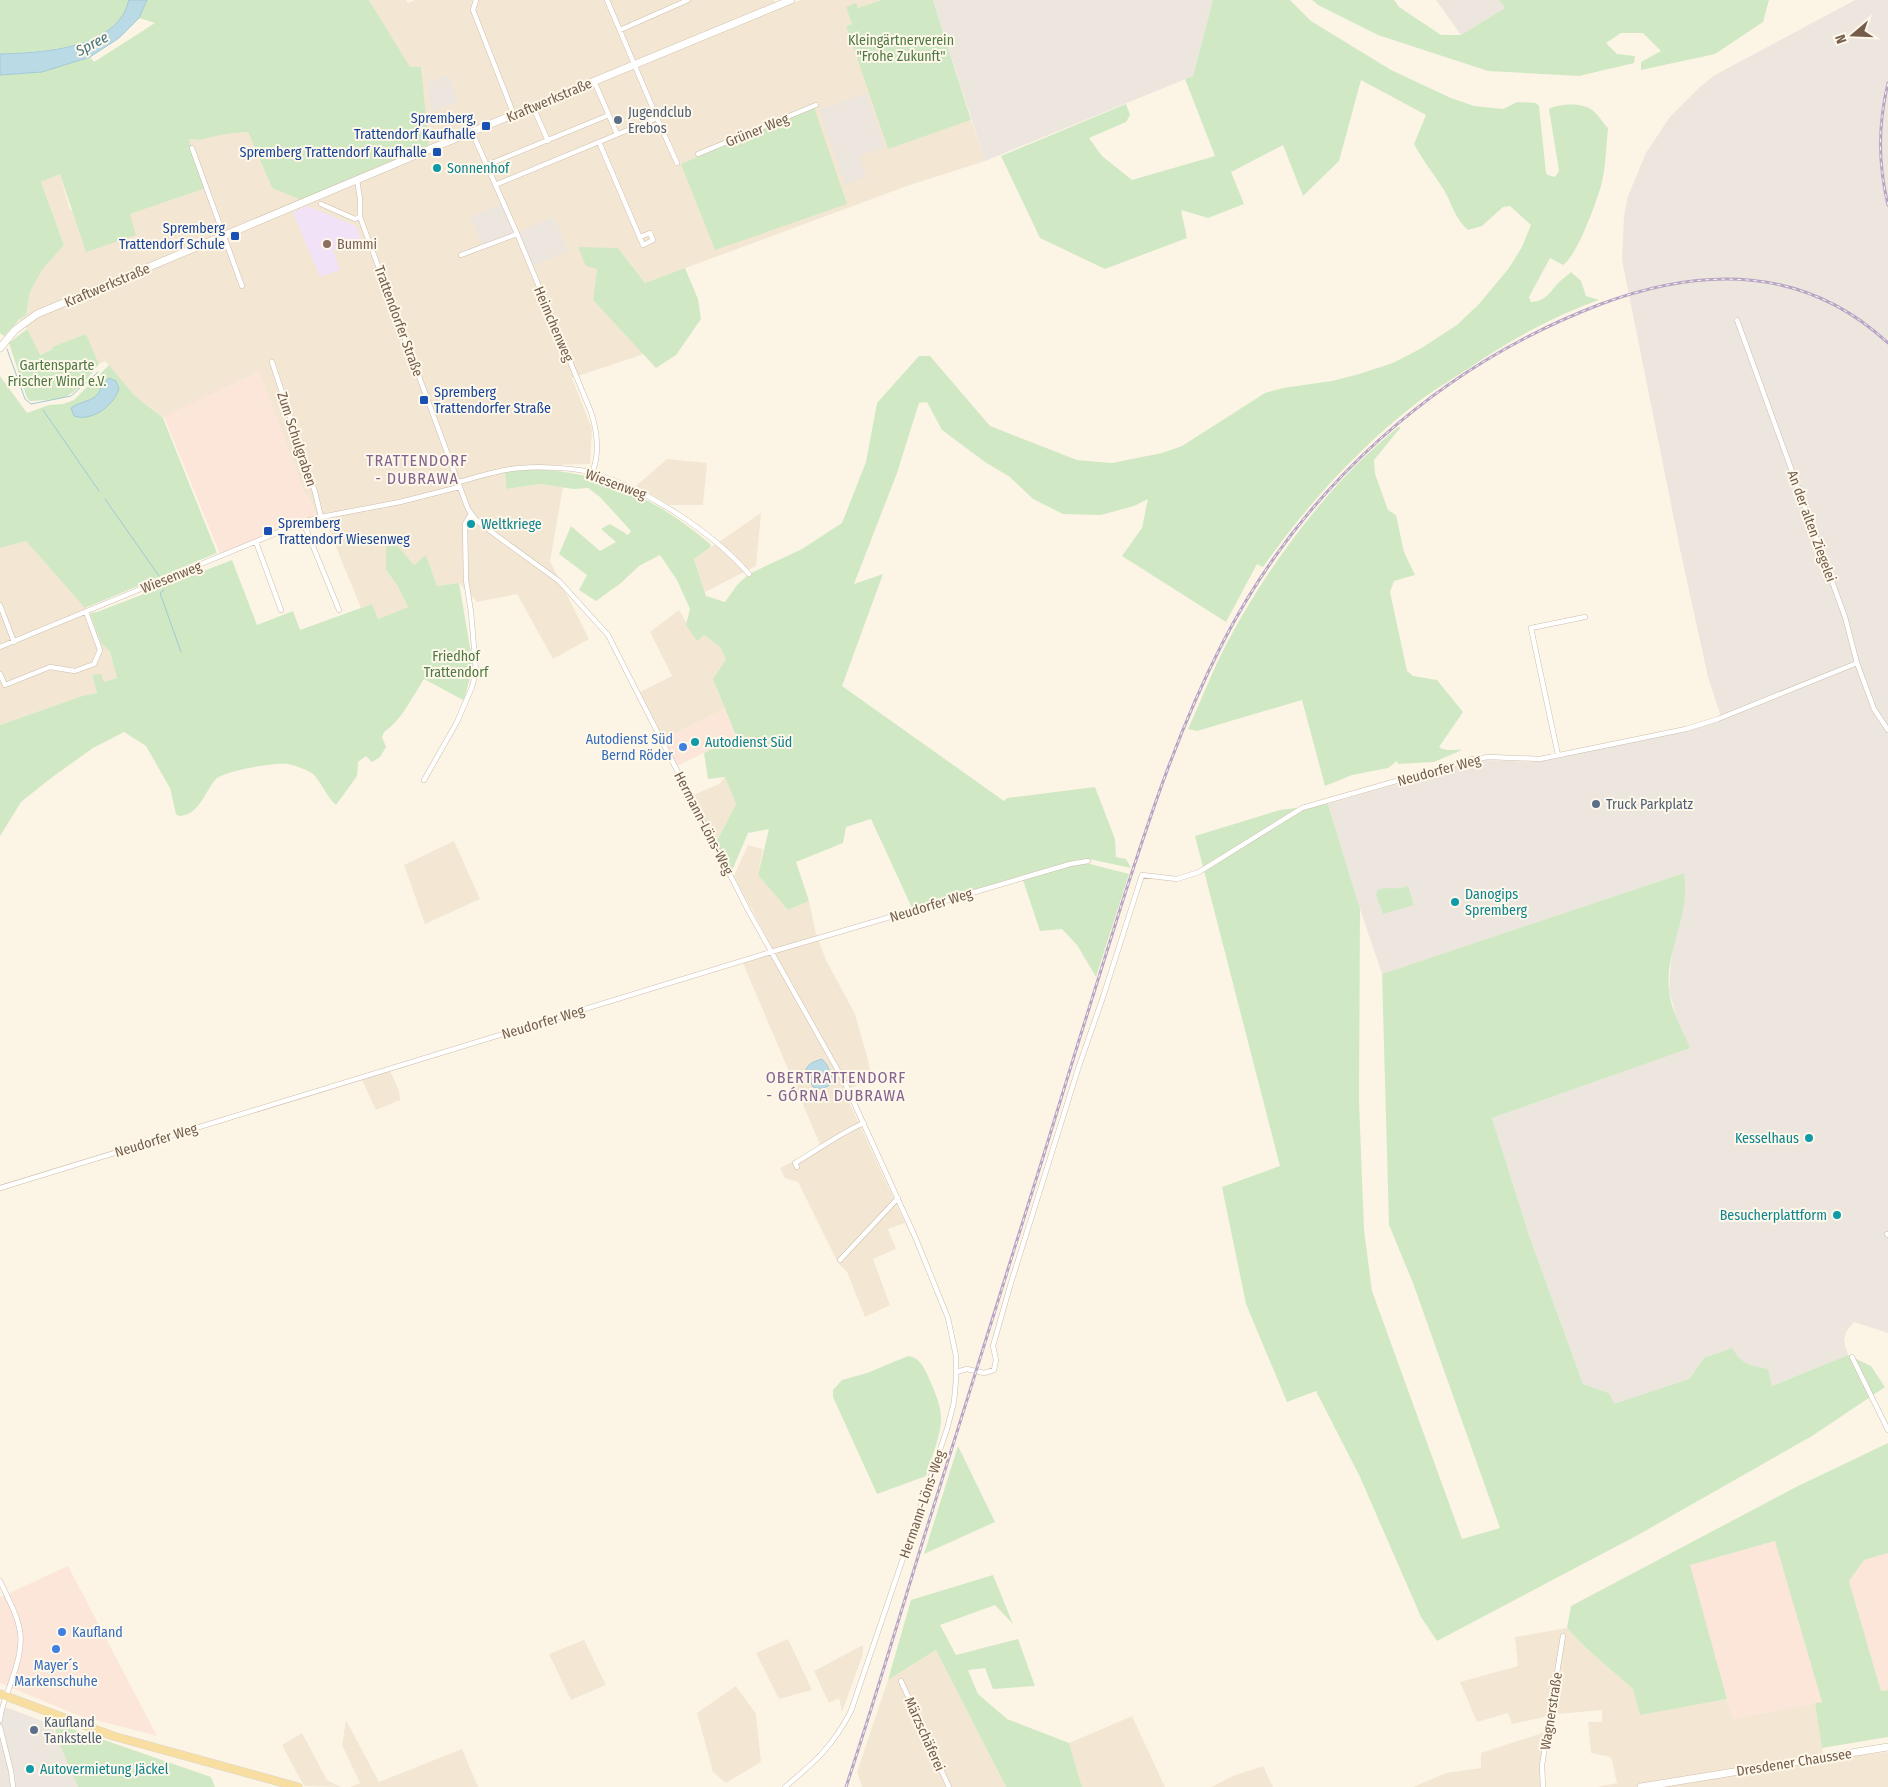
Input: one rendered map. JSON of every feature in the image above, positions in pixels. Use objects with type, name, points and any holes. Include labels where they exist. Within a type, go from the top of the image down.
[{"type":"main road","name":"Kraftwerkstraße","points":[[0,348],[16,329],[38,314],[791,0]]},
{"type":"main road","points":[[3,1696],[114,1736],[298,1787]]},
{"type":"main road","name":"Dresdener Chaussee","points":[[1641,1787],[1888,1747]]},
{"type":"street","points":[[476,0],[473,10],[514,115]]},
{"type":"street","points":[[607,0],[677,163]]},
{"type":"street","points":[[620,30],[688,0]]},
{"type":"street","points":[[594,81],[617,134]]},
{"type":"street","name":"Grüner Weg","points":[[698,154],[816,105]]},
{"type":"street","points":[[533,107],[548,141]]},
{"type":"street","points":[[487,165],[609,115]]},
{"type":"street","points":[[495,185],[657,118]]},
{"type":"street","name":"Heimchenweg","points":[[472,132],[517,234],[596,428],[595,465],[592,473]]},
{"type":"street","points":[[599,142],[640,238]]},
{"type":"street","points":[[192,148],[242,286]]},
{"type":"street","name":"Trattendorfer Straße","points":[[357,180],[360,217],[459,484]]},
{"type":"street","points":[[321,204],[355,219],[360,217]]},
{"type":"street","points":[[461,255],[517,234]]},
{"type":"street","name":"An der alten Ziegelei","points":[[1737,320],[1845,617],[1857,663],[1874,709],[1888,730]]},
{"type":"street","name":"Zum Schulgraben","points":[[272,362],[315,492],[321,517]]},
{"type":"street","name":"Wiesenweg","points":[[0,647],[303,522],[400,502],[504,470],[520,468],[542,467],[592,473],[652,498],[710,537],[749,574]]},
{"type":"street","name":"Hermann-Löns-Weg","points":[[459,484],[471,514],[482,525],[559,581],[608,635],[749,912],[827,1049],[864,1123],[898,1198],[948,1318],[954,1343],[956,1372],[954,1402],[947,1429],[851,1711],[838,1735],[824,1752],[785,1787]]},
{"type":"street","points":[[424,780],[458,722],[472,687],[476,671],[466,580],[465,524],[471,514]]},
{"type":"street","points":[[303,522],[339,610]]},
{"type":"street","points":[[256,542],[281,610]]},
{"type":"street","points":[[0,605],[14,642]]},
{"type":"street","points":[[0,674],[2,686],[50,667],[75,671],[94,664],[100,650],[86,612]]},
{"type":"street","points":[[1558,755],[1532,628],[1585,617]]},
{"type":"street","name":"Neudorfer Weg","points":[[956,1372],[967,1369],[984,1373],[994,1370],[996,1360],[992,1346],[1078,1069],[1142,875],[1171,879],[1188,876],[1204,869],[1296,810],[1324,801],[1473,759],[1489,757],[1528,760],[1686,728],[1718,719],[1857,663]]},
{"type":"street","name":"Neudorfer Weg","points":[[0,1188],[771,952],[1070,864],[1088,861]]},
{"type":"street","points":[[797,1167],[795,1163],[822,1148],[847,1130],[864,1123]]},
{"type":"street","points":[[840,1260],[898,1198]]},
{"type":"street","points":[[1852,1357],[1888,1430]]},
{"type":"street","points":[[0,1581],[18,1622],[22,1643],[17,1666],[3,1696],[0,1720]]},
{"type":"street","name":"Wagnerstraße","points":[[1543,1787],[1542,1765],[1563,1636]]},
{"type":"street","name":"Märzschäferei","points":[[901,1681],[949,1787]]},
{"type":"street","points":[[0,1727],[13,1787]]},
{"type":"shaded area","points":[[369,0],[406,0],[408,3],[415,0],[774,0],[779,9],[801,0],[881,0],[858,8],[847,7],[852,24],[846,26],[888,148],[971,120],[985,161],[907,186],[645,283],[618,248],[597,269],[593,300],[644,354],[572,378],[592,429],[590,464],[513,466],[505,472],[506,489],[540,484],[563,487],[550,561],[589,639],[553,659],[517,594],[477,602],[459,583],[437,586],[426,555],[414,565],[386,570],[397,585],[408,607],[378,619],[372,604],[361,608],[325,520],[316,515],[310,499],[304,492],[259,372],[163,418],[135,396],[105,361],[99,364],[86,334],[39,355],[27,329],[20,319],[26,315],[30,292],[42,270],[64,245],[41,182],[60,174],[70,210],[129,214],[206,188],[189,139],[199,140],[226,134],[248,132],[272,188],[310,203],[429,154],[421,67],[410,68]]},
{"type":"shaded area","points":[[933,0],[1213,0],[1193,76],[985,161]]},
{"type":"shaded area","points":[[1436,0],[1499,0],[1505,8],[1461,35]]},
{"type":"shaded area","points":[[1855,0],[1888,0],[1888,1333],[1854,1322],[1846,1332],[1844,1341],[1848,1355],[1772,1386],[1768,1370],[1747,1365],[1738,1358],[1704,1358],[1689,1379],[1613,1405],[1609,1393],[1583,1384],[1530,1238],[1492,1118],[1689,1048],[1677,1019],[1669,991],[1671,962],[1684,873],[1382,974],[1328,804],[1473,762],[1487,760],[1540,761],[1722,720],[1708,677],[1680,549],[1622,260],[1624,216],[1628,196],[1646,153],[1669,118],[1700,87],[1715,75]]},
{"type":"shaded area","points":[[448,75],[458,102],[432,112],[428,83]]},
{"type":"shaded area","points":[[867,93],[885,147],[859,156],[867,177],[845,185],[819,110]]},
{"type":"shaded area","points":[[501,204],[514,234],[482,245],[469,218]]},
{"type":"shaded area","name":"Bummi","points":[[307,206],[356,226],[361,239],[333,250],[340,270],[320,277],[293,212]]},
{"type":"shaded area","points":[[554,217],[568,251],[532,266],[518,232]]},
{"type":"shaded area","points":[[259,371],[304,492],[310,499],[316,515],[220,554],[164,417]]},
{"type":"shaded area","points":[[667,459],[707,463],[703,505],[669,505],[636,486]]},
{"type":"shaded area","points":[[761,513],[756,566],[705,592],[694,559]]},
{"type":"shaded area","points":[[26,541],[90,613],[101,643],[110,652],[117,678],[104,682],[92,675],[97,693],[82,696],[0,725],[0,548]]},
{"type":"shaded area","points":[[679,610],[697,640],[704,635],[720,647],[726,659],[713,679],[725,709],[664,739],[640,692],[672,676],[650,632]]},
{"type":"shaded area","points":[[725,709],[736,737],[677,766],[664,739]]},
{"type":"shaded area","points":[[725,777],[736,804],[716,843],[693,795],[719,784]]},
{"type":"shaded area","points":[[454,841],[480,899],[425,924],[404,865]]},
{"type":"shaded area","points":[[748,845],[763,849],[758,875],[788,910],[809,901],[816,934],[826,960],[855,1014],[868,1060],[872,1079],[844,1091],[905,1223],[888,1229],[896,1249],[873,1259],[890,1305],[865,1317],[847,1272],[838,1263],[798,1182],[785,1178],[780,1168],[821,1147],[743,963],[775,953],[734,876]]},
{"type":"shaded area","points":[[390,1071],[399,1091],[400,1100],[376,1110],[362,1080]]},
{"type":"shaded area","points":[[1776,1541],[1822,1702],[1733,1719],[1689,1565]]},
{"type":"shaded area","points":[[1888,1553],[1888,1690],[1881,1691],[1849,1581],[1864,1560]]},
{"type":"shaded area","points":[[68,1566],[157,1736],[77,1715],[0,1683],[0,1596]]},
{"type":"shaded area","points":[[1567,1628],[1586,1648],[1633,1689],[1640,1714],[1727,1699],[1733,1719],[1815,1703],[1824,1759],[1888,1752],[1888,1787],[1597,1787],[1617,1783],[1611,1757],[1591,1753],[1588,1722],[1602,1722],[1602,1710],[1558,1714],[1512,1724],[1508,1713],[1477,1722],[1460,1682],[1518,1666],[1515,1637]]},
{"type":"shaded area","points":[[788,1639],[812,1690],[779,1699],[756,1653]]},
{"type":"shaded area","points":[[584,1640],[606,1685],[571,1700],[549,1654]]},
{"type":"shaded area","points":[[863,1645],[863,1654],[842,1712],[839,1698],[829,1703],[814,1671]]},
{"type":"shaded area","points":[[936,1650],[1006,1787],[862,1787],[857,1772],[888,1680]]},
{"type":"shaded area","points":[[736,1686],[756,1714],[761,1762],[726,1783],[713,1772],[697,1713]]},
{"type":"shaded area","points":[[0,1707],[11,1709],[52,1725],[78,1787],[0,1787]]},
{"type":"shaded area","points":[[1132,1716],[1165,1787],[1082,1787],[1069,1743]]},
{"type":"shaded area","points":[[346,1720],[379,1782],[462,1749],[478,1787],[350,1787],[360,1783],[342,1745]]},
{"type":"shaded area","points":[[1548,1731],[1544,1763],[1545,1787],[1413,1787],[1446,1773],[1481,1768],[1481,1753]]},
{"type":"shaded area","points":[[302,1733],[327,1780],[341,1787],[304,1786],[282,1745]]},
{"type":"shaded area","points":[[1263,1766],[1273,1787],[1211,1787],[1233,1776]]},
{"type":"green space","points":[[0,0],[129,0],[124,13],[113,27],[100,36],[67,47],[0,54]]},
{"type":"green space","points":[[147,0],[369,0],[410,67],[421,67],[429,145],[301,200],[272,188],[248,132],[226,134],[199,140],[189,139],[206,188],[130,214],[136,235],[86,252],[60,174],[41,182],[64,245],[42,270],[30,292],[26,315],[4,336],[0,333],[0,75],[42,72],[90,57],[94,62],[155,23],[139,18]]},
{"type":"green space","name":"Kleingärtnerverein \"Frohe Zukunft\"","points":[[881,0],[933,0],[971,120],[888,149],[846,26],[852,24],[846,7],[856,3],[858,8]]},
{"type":"green space","points":[[1213,0],[1290,0],[1311,21],[1391,70],[1451,98],[1474,106],[1503,109],[1517,102],[1536,103],[1539,106],[1546,173],[1548,175],[1555,177],[1559,171],[1549,109],[1570,105],[1587,107],[1592,110],[1608,128],[1604,172],[1599,194],[1580,241],[1568,260],[1563,265],[1550,258],[1529,297],[1531,302],[1544,298],[1571,272],[1581,281],[1586,296],[1599,300],[1550,320],[1504,345],[1432,392],[1396,420],[1354,458],[1315,500],[1263,567],[1257,564],[1226,622],[1122,556],[1142,528],[1148,499],[1134,506],[1101,515],[1063,514],[1033,499],[1010,477],[985,462],[942,430],[927,402],[919,403],[897,473],[854,584],[883,574],[842,686],[1004,801],[1007,798],[1095,787],[1115,839],[1116,857],[1126,859],[1131,868],[1089,859],[1076,860],[912,908],[871,819],[846,827],[843,843],[796,862],[809,901],[788,910],[758,875],[769,829],[748,833],[731,873],[716,843],[736,804],[725,777],[708,779],[704,753],[736,736],[713,679],[726,659],[720,647],[704,635],[697,641],[686,625],[690,609],[677,580],[660,555],[639,566],[621,583],[596,601],[579,590],[587,575],[559,554],[571,526],[600,551],[616,542],[601,529],[610,524],[628,535],[631,531],[600,497],[588,488],[574,489],[540,484],[506,489],[505,472],[561,471],[588,477],[615,485],[665,510],[710,544],[711,547],[694,559],[706,596],[725,602],[737,585],[749,574],[802,549],[842,523],[866,462],[877,403],[919,356],[930,356],[990,426],[1077,460],[1112,463],[1162,453],[1182,446],[1265,393],[1283,388],[1332,381],[1393,363],[1420,349],[1457,325],[1479,304],[1509,268],[1522,247],[1531,225],[1510,206],[1503,207],[1482,226],[1468,230],[1457,216],[1444,190],[1414,144],[1426,115],[1361,80],[1339,161],[1303,196],[1283,145],[1231,172],[1244,204],[1208,218],[1181,210],[1187,238],[1105,269],[1040,238],[1001,156],[1126,104],[1130,115],[1126,122],[1089,138],[1102,156],[1132,180],[1215,156],[1185,79],[1193,76]]},
{"type":"green space","points":[[1312,0],[1394,0],[1399,7],[1441,35],[1461,35],[1505,8],[1499,0],[1769,0],[1763,22],[1715,54],[1641,70],[1641,62],[1661,51],[1643,33],[1621,33],[1606,43],[1617,54],[1635,56],[1634,63],[1579,76],[1488,71],[1378,35],[1318,5]]},
{"type":"green space","points":[[814,107],[847,204],[715,250],[681,164]]},
{"type":"green space","points":[[578,247],[618,248],[645,283],[685,268],[698,299],[701,319],[676,355],[656,368],[593,300],[597,269],[586,266]]},
{"type":"green space","name":"Gartensparte Frischer Wind e.V.","points":[[27,329],[40,355],[53,349],[52,347],[86,334],[99,364],[83,384],[68,396],[58,399],[30,401],[27,398],[9,343]]},
{"type":"green space","points":[[109,365],[135,396],[163,418],[217,553],[85,608],[26,541],[0,548],[0,376],[27,413],[49,405],[63,404],[74,400]]},
{"type":"green space","points":[[1398,427],[1401,427],[1374,460],[1375,474],[1388,510],[1396,515],[1404,552],[1415,575],[1394,581],[1390,592],[1407,671],[1413,676],[1437,680],[1463,712],[1439,747],[1447,750],[1462,750],[1434,762],[1398,764],[1397,761],[1388,768],[1352,775],[1325,786],[1302,700],[1197,731],[1188,729],[1230,637],[1261,584],[1297,534],[1336,487],[1361,460]]},
{"type":"green space","name":"Friedhof Trattendorf","points":[[395,543],[414,565],[426,555],[437,586],[459,583],[473,665],[463,700],[424,679],[401,715],[384,732],[382,737],[386,747],[380,757],[372,762],[366,756],[358,762],[357,776],[336,805],[313,774],[287,764],[272,764],[221,776],[216,779],[192,812],[179,816],[176,814],[170,788],[146,746],[124,732],[93,748],[21,802],[0,836],[0,725],[82,696],[97,693],[92,675],[101,674],[104,682],[117,678],[110,652],[101,643],[90,613],[97,612],[232,560],[257,625],[293,611],[300,630],[372,604],[378,619],[408,607],[397,585],[386,570],[386,544]]},
{"type":"green space","points":[[1328,804],[1360,909],[1359,1101],[1364,1230],[1372,1291],[1462,1539],[1500,1528],[1413,1283],[1389,1225],[1382,974],[1684,873],[1684,904],[1671,961],[1669,990],[1674,1012],[1690,1048],[1492,1118],[1530,1238],[1583,1384],[1609,1393],[1614,1404],[1689,1379],[1704,1358],[1732,1348],[1743,1361],[1768,1369],[1772,1386],[1848,1355],[1871,1366],[1885,1387],[1812,1436],[1638,1535],[1437,1641],[1421,1617],[1360,1477],[1316,1391],[1287,1402],[1246,1304],[1222,1187],[1280,1166],[1195,836],[1280,810]]},
{"type":"green space","points":[[1080,864],[1090,864],[1129,874],[1096,977],[1077,945],[1062,929],[1040,931],[1023,880]]},
{"type":"green space","points":[[1408,886],[1414,905],[1383,914],[1376,895],[1378,890]]},
{"type":"green space","points":[[908,1356],[923,1366],[928,1376],[939,1406],[941,1416],[940,1430],[926,1476],[877,1494],[833,1397],[833,1390],[842,1380],[867,1373]]},
{"type":"green space","points":[[1888,1443],[1888,1553],[1864,1560],[1849,1581],[1881,1691],[1888,1690],[1888,1737],[1822,1748],[1815,1703],[1822,1702],[1775,1541],[1690,1565],[1727,1699],[1640,1715],[1633,1689],[1586,1648],[1567,1628],[1571,1606],[1796,1487]]},
{"type":"green space","points":[[958,1446],[995,1522],[924,1554]]},
{"type":"green space","points":[[993,1575],[1013,1624],[995,1605],[940,1625],[956,1655],[1018,1639],[1035,1686],[993,1689],[985,1668],[968,1670],[978,1694],[1007,1719],[1069,1743],[1082,1787],[1006,1787],[936,1650],[888,1680],[911,1600]]},
{"type":"green space","points":[[55,1723],[211,1777],[215,1787],[78,1787],[56,1736]]},
{"type":"water","name":"Spree","points":[[129,0],[147,0],[139,18],[119,38],[90,57],[42,72],[0,75],[0,54],[67,47],[100,36],[113,27],[124,13]]},
{"type":"water","points":[[109,378],[116,381],[119,389],[107,407],[88,417],[74,416],[71,408],[94,398],[100,391],[101,385]]},
{"type":"water","points":[[822,1059],[827,1065],[834,1081],[827,1087],[813,1087],[805,1072],[811,1063]]},
{"type":"waterway","points":[[7,349],[25,399],[31,404],[71,396],[98,372]]},
{"type":"waterway","points":[[43,410],[99,491]]},
{"type":"waterway","points":[[105,499],[159,576]]},
{"type":"waterway","points":[[164,590],[160,593],[181,652]]},
{"type":"railway","points":[[1888,83],[1882,114],[1880,144],[1882,174],[1888,205]]},
{"type":"railway","points":[[846,1787],[1103,964],[1156,802],[1193,706],[1222,644],[1255,587],[1292,534],[1334,484],[1380,439],[1431,398],[1484,361],[1541,330],[1601,304],[1677,283],[1715,279],[1752,280],[1788,287],[1822,299],[1856,318],[1888,343]]},
{"type":"place","name":"Jugendclub Erebos","points":[[618,120]]},
{"type":"place","name":"Spremberg, Trattendorf Kaufhalle","points":[[486,126]]},
{"type":"place","name":"Spremberg Trattendorf Kaufhalle","points":[[437,152]]},
{"type":"place","name":"Sonnenhof","points":[[437,168]]},
{"type":"place","name":"Spremberg Trattendorf Schule","points":[[235,236]]},
{"type":"place","name":"Bummi","points":[[327,244]]},
{"type":"place","name":"Spremberg Trattendorfer Straße","points":[[424,400]]},
{"type":"place","name":"Weltkriege","points":[[471,524]]},
{"type":"place","name":"Spremberg Trattendorf Wiesenweg","points":[[268,531]]},
{"type":"place","name":"Autodienst Süd","points":[[695,742]]},
{"type":"place","name":"Autodienst Süd Bernd Röder","points":[[683,747]]},
{"type":"place","name":"Truck Parkplatz","points":[[1596,804]]},
{"type":"place","name":"Danogips Spremberg","points":[[1455,902]]},
{"type":"place","name":"Kesselhaus","points":[[1809,1138]]},
{"type":"place","name":"Besucherplattform","points":[[1837,1215]]},
{"type":"place","name":"Kaufland","points":[[62,1632]]},
{"type":"place","name":"Mayer´s Markenschuhe","points":[[56,1649]]},
{"type":"place","name":"Kaufland Tankstelle","points":[[34,1730]]},
{"type":"place","name":"Autovermietung Jäckel","points":[[30,1769]]},
{"type":"district","name":"TRATTENDORF - DUBRAWA","points":[[417,469]]},
{"type":"district","name":"OBERTRATTENDORF - GÓRNA DUBRAWA","points":[[836,1086]]}]
